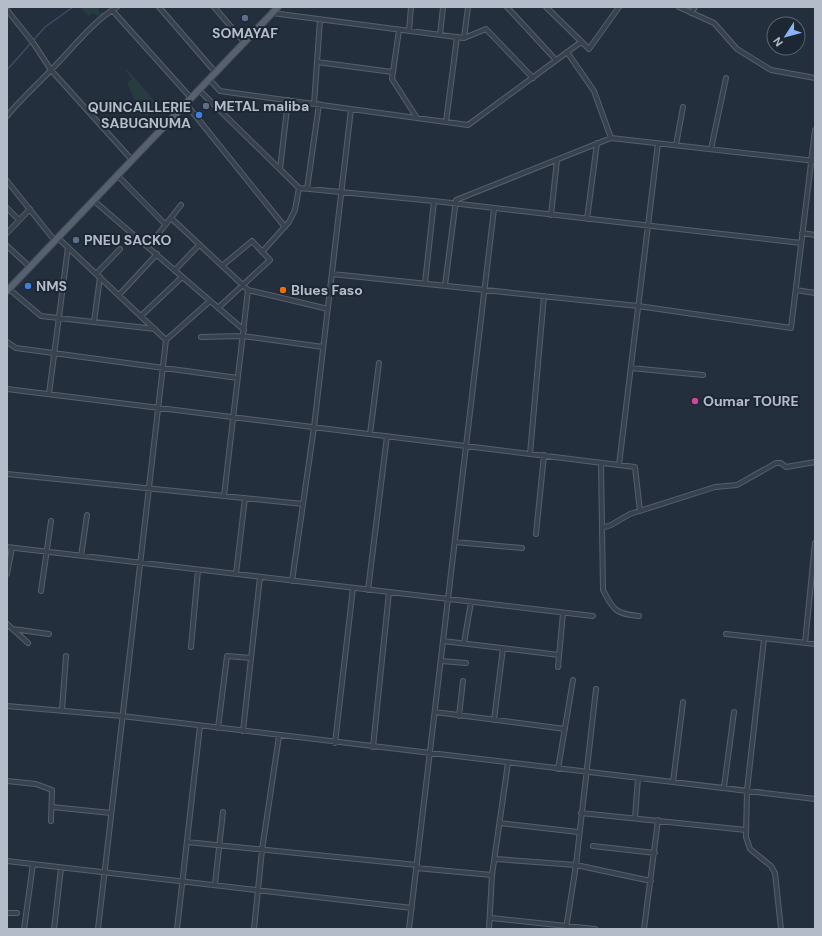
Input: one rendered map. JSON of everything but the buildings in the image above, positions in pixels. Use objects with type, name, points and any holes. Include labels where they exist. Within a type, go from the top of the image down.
[{"type":"main road","points":[[8,290],[278,7]]},
{"type":"street","points":[[7,116],[26,93],[51,70],[94,25],[117,7]]},
{"type":"street","points":[[158,7],[216,73]]},
{"type":"street","points":[[214,7],[245,43]]},
{"type":"street","points":[[409,31],[411,7]]},
{"type":"street","points":[[440,35],[443,7]]},
{"type":"street","points":[[464,38],[468,7]]},
{"type":"street","points":[[507,7],[556,60]]},
{"type":"street","points":[[548,8],[588,49],[619,7]]},
{"type":"street","points":[[678,7],[714,23],[737,49],[771,70],[815,78]]},
{"type":"street","points":[[691,13],[695,7]]},
{"type":"street","points":[[7,10],[33,42],[51,70],[132,160]]},
{"type":"street","points":[[112,10],[191,98]]},
{"type":"street","points":[[272,13],[464,38],[486,29],[533,78]]},
{"type":"street","points":[[307,189],[316,104],[320,20]]},
{"type":"street","points":[[399,30],[392,72],[394,85],[417,118]]},
{"type":"street","points":[[446,122],[457,37]]},
{"type":"street","points":[[209,80],[220,91],[468,125],[581,42]]},
{"type":"street","points":[[567,52],[594,91],[611,138]]},
{"type":"street","points":[[317,62],[392,72]]},
{"type":"street","points":[[711,150],[726,78]]},
{"type":"street","points":[[199,90],[299,188],[434,201],[801,243]]},
{"type":"street","points":[[280,169],[288,100]]},
{"type":"street","points":[[186,104],[285,227]]},
{"type":"street","points":[[676,145],[683,106]]},
{"type":"street","points":[[292,581],[314,427],[351,109]]},
{"type":"street","points":[[332,274],[638,306],[791,328],[802,233],[813,161],[815,130]]},
{"type":"street","points":[[445,285],[456,200],[611,138],[813,161]]},
{"type":"street","points":[[588,219],[598,143]]},
{"type":"street","points":[[619,465],[658,143]]},
{"type":"street","points":[[551,215],[557,160]]},
{"type":"street","points":[[117,175],[165,224]]},
{"type":"street","points":[[7,181],[57,239],[68,247],[166,340]]},
{"type":"street","points":[[262,252],[285,227],[296,210],[299,188]]},
{"type":"street","points":[[94,200],[244,330]]},
{"type":"street","points":[[425,283],[434,201]]},
{"type":"street","points":[[148,247],[181,205]]},
{"type":"street","points":[[7,208],[19,220]]},
{"type":"street","points":[[7,233],[30,209]]},
{"type":"street","points":[[409,929],[494,209]]},
{"type":"street","points":[[170,218],[248,290],[328,309]]},
{"type":"street","points":[[802,233],[815,235]]},
{"type":"street","points":[[218,308],[270,260],[252,241],[222,266]]},
{"type":"street","points":[[175,270],[199,245]]},
{"type":"street","points":[[7,246],[30,267]]},
{"type":"street","points":[[49,394],[68,247]]},
{"type":"street","points":[[96,274],[120,249]]},
{"type":"street","points":[[118,295],[157,254]]},
{"type":"street","points":[[141,316],[182,276]]},
{"type":"street","points":[[94,322],[100,277]]},
{"type":"street","points":[[8,290],[41,316],[155,329]]},
{"type":"street","points":[[224,496],[248,290]]},
{"type":"street","points":[[796,290],[815,293]]},
{"type":"street","points":[[530,454],[544,296]]},
{"type":"street","points":[[98,929],[166,340],[210,301]]},
{"type":"street","points":[[201,336],[243,336],[323,347]]},
{"type":"street","points":[[7,342],[16,348],[54,354],[238,378]]},
{"type":"street","points":[[370,434],[379,363]]},
{"type":"street","points":[[631,368],[703,375]]},
{"type":"street","points":[[7,389],[635,467],[640,511]]},
{"type":"street","points":[[368,590],[387,436]]},
{"type":"street","points":[[536,534],[544,456]]},
{"type":"street","points":[[601,462],[603,590],[610,604],[616,611],[626,615],[639,616]]},
{"type":"street","points":[[602,528],[611,526],[630,514],[715,487],[737,485],[776,463],[781,463],[786,467],[815,462]]},
{"type":"street","points":[[7,474],[303,504]]},
{"type":"street","points":[[236,574],[245,498]]},
{"type":"street","points":[[81,556],[87,515]]},
{"type":"street","points":[[42,591],[51,521]]},
{"type":"street","points":[[455,542],[522,548]]},
{"type":"street","points":[[805,643],[815,543]]},
{"type":"street","points":[[7,574],[9,547],[593,616]]},
{"type":"street","points":[[191,647],[198,570]]},
{"type":"street","points":[[243,731],[260,577]]},
{"type":"street","points":[[336,743],[353,588]]},
{"type":"street","points":[[373,748],[389,592]]},
{"type":"street","points":[[464,643],[471,602]]},
{"type":"street","points":[[558,667],[563,613]]},
{"type":"street","points":[[7,624],[28,643]]},
{"type":"street","points":[[13,629],[49,634]]},
{"type":"street","points":[[726,634],[815,644]]},
{"type":"street","points":[[764,639],[747,790],[746,843],[750,849],[771,866],[775,873],[781,929]]},
{"type":"street","points":[[443,641],[559,655]]},
{"type":"street","points":[[494,720],[503,648]]},
{"type":"street","points":[[62,710],[66,656]]},
{"type":"street","points":[[218,728],[227,656],[251,658]]},
{"type":"street","points":[[441,661],[466,663]]},
{"type":"street","points":[[558,769],[573,680]]},
{"type":"street","points":[[459,716],[463,681]]},
{"type":"street","points":[[566,927],[576,865],[578,832],[596,689]]},
{"type":"street","points":[[673,782],[683,702]]},
{"type":"street","points":[[7,706],[122,716],[373,748],[724,787],[815,799]]},
{"type":"street","points":[[435,712],[564,729]]},
{"type":"street","points":[[724,787],[734,712]]},
{"type":"street","points":[[177,929],[200,726]]},
{"type":"street","points":[[254,929],[262,850],[279,736]]},
{"type":"street","points":[[489,929],[491,918],[489,910],[492,875],[496,859],[508,763]]},
{"type":"street","points":[[635,818],[638,778]]},
{"type":"street","points":[[7,781],[48,787],[52,790],[51,821]]},
{"type":"street","points":[[52,807],[111,813]]},
{"type":"street","points":[[215,884],[218,846],[223,812]]},
{"type":"street","points":[[581,813],[746,830]]},
{"type":"street","points":[[644,929],[655,853],[658,820]]},
{"type":"street","points":[[500,823],[578,832]]},
{"type":"street","points":[[187,842],[492,875]]},
{"type":"street","points":[[594,846],[655,853]]},
{"type":"street","points":[[496,859],[576,865],[651,881]]},
{"type":"street","points":[[7,862],[183,882],[215,884],[412,908]]},
{"type":"street","points":[[24,929],[33,864]]},
{"type":"street","points":[[54,929],[61,868]]},
{"type":"street","points":[[7,912],[17,913]]},
{"type":"street","points":[[491,918],[595,929]]},
{"type":"green space","points":[[80,7],[99,7],[98,10],[100,13],[103,11],[104,16],[100,21],[96,14],[93,13],[89,16]]},
{"type":"green space","points":[[127,69],[158,105],[147,116],[140,111],[127,83],[132,79],[126,71]]},
{"type":"waterway","points":[[7,70],[45,27],[73,7]]},
{"type":"place","name":"SOMAYAF","points":[[245,18]]},
{"type":"place","name":"METAL maliba","points":[[206,106]]},
{"type":"place","name":"QUINCAILLERIE SABUGNUMA","points":[[199,115]]},
{"type":"place","name":"PNEU SACKO","points":[[76,240]]},
{"type":"place","name":"NMS","points":[[28,286]]},
{"type":"place","name":"Blues Faso","points":[[283,290]]},
{"type":"place","name":"Oumar TOURE","points":[[695,401]]}]
